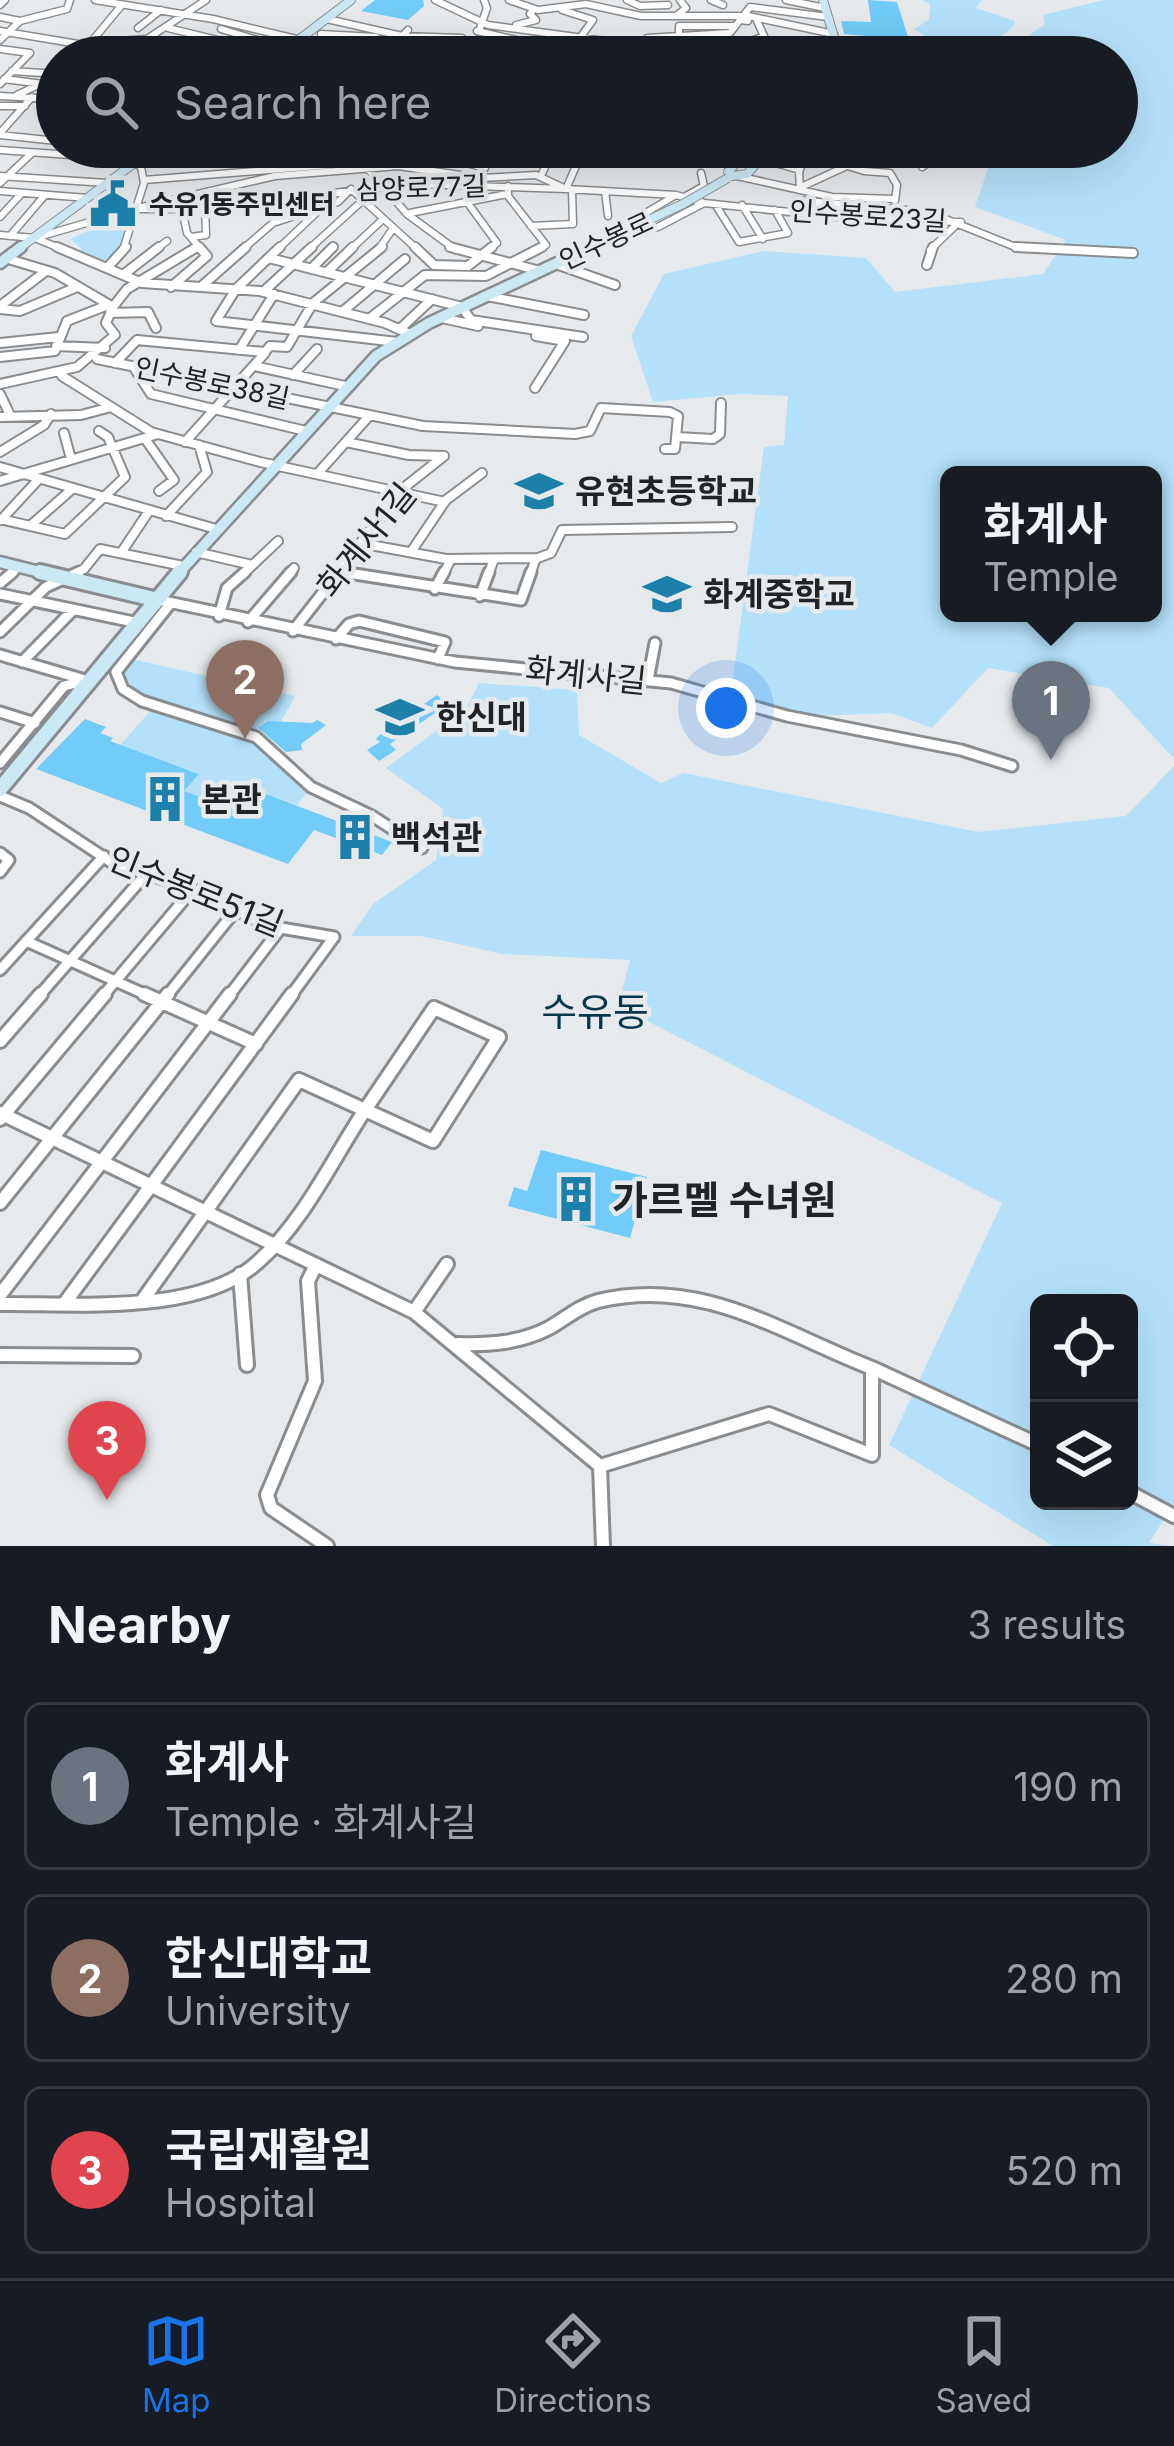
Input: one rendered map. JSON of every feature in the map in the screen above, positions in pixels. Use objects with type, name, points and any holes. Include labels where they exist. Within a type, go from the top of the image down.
[{"type":"main road","points":[[307,36],[348,0]]},
{"type":"main road","points":[[3,260],[126,168]]},
{"type":"main road","name":"인수봉로","points":[[0,792],[154,599],[345,386],[405,331],[612,239],[681,197],[730,177],[738,168]]},
{"type":"main road","points":[[730,177],[753,168]]},
{"type":"main road","points":[[0,562],[154,599]]},
{"type":"street","points":[[0,40],[4,31],[20,21],[67,9],[70,0]]},
{"type":"street","points":[[95,0],[188,14],[284,36]]},
{"type":"street","points":[[191,0],[203,3]]},
{"type":"street","points":[[435,0],[481,36]]},
{"type":"street","points":[[478,33],[484,0]]},
{"type":"street","points":[[508,0],[533,10],[586,4],[622,14],[745,15],[830,36]]},
{"type":"street","points":[[627,0],[640,6],[668,4]]},
{"type":"street","points":[[655,0],[683,10]]},
{"type":"street","points":[[680,0],[683,10]]},
{"type":"street","points":[[711,0],[723,5]]},
{"type":"street","points":[[762,9],[784,0],[825,8]]},
{"type":"street","points":[[156,36],[203,3]]},
{"type":"street","points":[[96,36],[121,6]]},
{"type":"street","points":[[745,15],[747,8],[825,8]]},
{"type":"street","points":[[138,28],[161,10]]},
{"type":"street","points":[[464,36],[536,20],[530,14],[533,10]]},
{"type":"street","points":[[562,10],[592,20],[574,36]]},
{"type":"street","points":[[676,16],[683,10]]},
{"type":"street","points":[[676,16],[687,20],[686,26]]},
{"type":"street","points":[[0,17],[20,21]]},
{"type":"street","points":[[327,19],[402,35]]},
{"type":"street","points":[[741,36],[732,30],[677,28],[679,36],[732,30],[755,20]]},
{"type":"street","points":[[755,20],[764,36]]},
{"type":"street","points":[[166,28],[213,36],[236,24]]},
{"type":"street","points":[[512,28],[595,36]]},
{"type":"street","points":[[221,29],[236,36]]},
{"type":"street","points":[[318,36],[319,30],[418,36]]},
{"type":"street","points":[[4,31],[36,37]]},
{"type":"street","points":[[258,36],[266,31]]},
{"type":"street","points":[[538,36],[543,32]]},
{"type":"street","points":[[478,33],[493,36]]},
{"type":"street","points":[[0,49],[30,53],[5,76]]},
{"type":"street","points":[[0,59],[10,50]]},
{"type":"street","points":[[5,76],[36,75]]},
{"type":"street","points":[[5,76],[36,83]]},
{"type":"street","points":[[17,95],[36,87]]},
{"type":"street","points":[[0,96],[36,97]]},
{"type":"street","points":[[32,97],[0,134],[36,142]]},
{"type":"street","points":[[0,114],[21,111]]},
{"type":"street","points":[[0,114],[21,111]]},
{"type":"street","points":[[1,152],[36,152]]},
{"type":"street","points":[[2,181],[32,153]]},
{"type":"street","points":[[107,268],[128,245],[144,180],[137,168]]},
{"type":"street","points":[[178,168],[178,177]]},
{"type":"street","points":[[202,168],[202,175]]},
{"type":"street","points":[[144,180],[280,168]]},
{"type":"street","points":[[134,209],[275,176],[367,168],[376,188],[458,252],[520,262],[540,271]]},
{"type":"street","points":[[409,168],[416,184]]},
{"type":"street","points":[[432,168],[481,178],[541,176],[569,189]]},
{"type":"street","points":[[541,176],[545,168]]},
{"type":"street","points":[[531,226],[574,224],[569,189],[575,168]]},
{"type":"street","points":[[790,211],[799,188],[800,170],[793,168]]},
{"type":"street","points":[[799,188],[844,168]]},
{"type":"street","points":[[863,168],[890,172],[897,184],[895,203]]},
{"type":"street","points":[[681,197],[704,186],[701,173]]},
{"type":"street","points":[[730,177],[832,197],[895,203],[961,222]]},
{"type":"street","points":[[2,181],[107,183]]},
{"type":"street","points":[[2,181],[22,193],[87,198]]},
{"type":"street","name":"삼양로77길","points":[[35,238],[134,209],[182,209],[416,184],[605,191],[704,203]]},
{"type":"street","points":[[201,287],[273,224],[338,202],[351,189],[434,265],[467,266],[486,256],[497,243],[467,202]]},
{"type":"street","points":[[326,272],[388,225],[507,190],[546,245],[520,262],[474,279],[424,275],[369,319]]},
{"type":"street","points":[[605,191],[608,216]]},
{"type":"street","points":[[0,217],[22,193]]},
{"type":"street","points":[[10,236],[45,195]]},
{"type":"street","points":[[796,200],[895,203]]},
{"type":"street","points":[[263,292],[362,201]]},
{"type":"street","points":[[612,239],[658,227],[704,203]]},
{"type":"street","name":"인수봉로23길","points":[[704,203],[856,220],[961,222],[1006,246],[1133,253]]},
{"type":"street","name":"인수봉로23길","points":[[715,204],[739,242],[788,233],[775,210]]},
{"type":"street","name":"인수봉로23길","points":[[742,205],[763,239]]},
{"type":"street","points":[[190,237],[206,235],[205,206]]},
{"type":"street","points":[[321,208],[236,289],[216,321],[397,342]]},
{"type":"street","points":[[171,287],[207,256],[190,237],[182,209]]},
{"type":"street","name":"인수봉로23길","points":[[927,265],[930,250],[961,222]]},
{"type":"street","points":[[185,442],[270,346],[287,347],[313,304],[387,243],[388,225]]},
{"type":"street","points":[[0,235],[35,238],[142,283],[274,294],[405,331],[432,299]]},
{"type":"street","points":[[123,275],[167,241]]},
{"type":"street","points":[[62,376],[97,359],[116,335],[106,322],[110,308],[127,289],[185,250],[199,246]]},
{"type":"street","points":[[311,268],[333,247]]},
{"type":"street","points":[[268,259],[462,308],[471,320],[584,337]]},
{"type":"street","points":[[342,312],[405,259]]},
{"type":"street","points":[[3,260],[46,271],[110,308]]},
{"type":"street","points":[[556,264],[615,285]]},
{"type":"street","points":[[0,308],[46,271]]},
{"type":"street","points":[[0,308],[20,311],[77,287]]},
{"type":"street","points":[[239,350],[274,294]]},
{"type":"street","points":[[487,296],[584,315]]},
{"type":"street","points":[[57,345],[67,321],[110,308],[148,312],[156,328]]},
{"type":"street","points":[[442,318],[565,341],[535,388]]},
{"type":"street","points":[[115,363],[137,340],[265,352]]},
{"type":"street","points":[[0,343],[105,348]]},
{"type":"street","points":[[0,357],[57,345]]},
{"type":"street","points":[[293,375],[317,350]]},
{"type":"street","name":"인수봉로38길","points":[[97,359],[423,426],[575,434],[590,431],[602,408],[643,409],[678,416],[676,437]]},
{"type":"street","points":[[133,366],[151,394],[306,430]]},
{"type":"street","points":[[254,366],[345,386]]},
{"type":"street","points":[[0,384],[45,374],[62,376],[158,434],[445,502]]},
{"type":"street","points":[[0,394],[5,416],[36,409],[76,419],[112,406]]},
{"type":"street","points":[[665,449],[675,449],[676,437],[713,439],[720,434],[721,403]]},
{"type":"street","points":[[0,452],[44,425],[51,414]]},
{"type":"street","points":[[319,473],[370,415]]},
{"type":"street","points":[[0,519],[64,534],[103,499],[125,477],[107,437],[98,431]]},
{"type":"street","points":[[64,433],[70,459]]},
{"type":"street","points":[[0,481],[14,473],[158,434]]},
{"type":"street","points":[[146,440],[174,480],[159,491]]},
{"type":"street","name":"화계사1길","points":[[292,631],[399,493],[444,456],[409,455],[346,442]]},
{"type":"street","points":[[166,515],[207,472],[199,446]]},
{"type":"street","points":[[0,467],[216,529]]},
{"type":"street","points":[[411,552],[445,502],[482,473]]},
{"type":"street","points":[[0,519],[38,480]]},
{"type":"street","points":[[31,526],[71,490]]},
{"type":"street","points":[[121,553],[148,511]]},
{"type":"street","points":[[360,543],[451,559],[536,558],[551,553],[562,530],[732,527]]},
{"type":"street","points":[[219,616],[227,589],[278,541]]},
{"type":"street","points":[[0,632],[31,601],[62,578],[84,569],[100,549],[183,566]]},
{"type":"street","points":[[196,552],[252,566]]},
{"type":"street","points":[[339,571],[521,600],[536,558]]},
{"type":"street","points":[[435,589],[451,559]]},
{"type":"street","points":[[480,596],[494,559]]},
{"type":"street","points":[[0,583],[18,567]]},
{"type":"street","points":[[248,622],[294,568]]},
{"type":"street","points":[[0,595],[134,622]]},
{"type":"street","name":"화계사길","points":[[154,599],[438,659],[648,680],[788,716],[961,750],[1012,766]]},
{"type":"street","points":[[170,604],[116,672],[123,688],[142,701],[256,737],[311,787],[372,816],[422,848]]},
{"type":"street","points":[[22,662],[74,610]]},
{"type":"street","name":"화계사길","points":[[336,640],[349,624],[359,621],[445,642],[438,659]]},
{"type":"street","points":[[648,680],[656,643]]},
{"type":"street","points":[[0,656],[88,680]]},
{"type":"street","points":[[0,763],[64,686],[88,680]]},
{"type":"street","points":[[0,712],[35,723]]},
{"type":"street","name":"인수봉로51길","points":[[0,792],[104,856],[280,929],[334,937],[256,1044]]},
{"type":"street","points":[[0,854],[9,860],[0,872]]},
{"type":"street","points":[[0,970],[104,856]]},
{"type":"street","points":[[0,1041],[146,874]]},
{"type":"street","points":[[193,890],[1,1116],[275,1242],[414,1312],[600,1466],[603,1546]]},
{"type":"street","points":[[0,1204],[235,911]]},
{"type":"street","points":[[0,1299],[280,929]]},
{"type":"street","points":[[26,941],[256,1044],[64,1304]]},
{"type":"street","points":[[0,1299],[64,1304],[142,1301],[187,1294],[240,1274],[258,1263],[275,1242],[366,1109],[434,1008],[499,1037],[433,1141],[366,1109],[299,1080],[142,1301]]},
{"type":"street","points":[[316,1264],[308,1281],[315,1382],[267,1496],[271,1508],[322,1544]]},
{"type":"street","points":[[414,1312],[447,1264]]},
{"type":"street","points":[[240,1274],[247,1365]]},
{"type":"street","points":[[458,1344],[498,1345],[545,1330],[587,1304],[626,1294],[674,1292],[724,1300],[1030,1441]]},
{"type":"street","points":[[0,1355],[133,1356]]},
{"type":"street","points":[[600,1466],[769,1414],[872,1455],[872,1368]]},
{"type":"street","points":[[1138,1497],[1174,1516]]},
{"type":"shaded area","points":[[922,0],[982,0],[976,8],[1015,21],[1000,36],[925,36],[914,29],[929,20],[930,4]]},
{"type":"shaded area","points":[[1104,0],[1174,0],[1174,759],[1109,688],[988,668],[932,728],[891,713],[813,716],[731,693],[764,447],[784,445],[788,396],[740,394],[653,402],[631,336],[664,274],[764,251],[866,258],[895,292],[1043,274],[1066,240],[975,207],[988,169],[1138,168],[1138,36],[1028,36],[1045,24],[1043,15]]},
{"type":"shaded area","points":[[130,216],[124,244],[105,265],[75,253],[82,249],[70,239]]},
{"type":"shaded area","points":[[127,658],[295,696],[280,724],[267,721],[252,735],[311,787],[297,805],[266,794],[248,815],[184,791],[198,773],[120,745],[155,706],[123,689],[116,672]]},
{"type":"shaded area","points":[[479,683],[577,690],[579,735],[661,783],[683,773],[978,832],[1126,816],[1174,766],[1174,1503],[1149,1543],[1173,1546],[1053,1546],[889,1445],[1002,1203],[618,1006],[630,960],[502,954],[422,936],[351,936],[373,904],[436,860],[443,809],[386,768],[466,709]]},
{"type":"building","points":[[375,0],[423,0],[424,6],[408,20],[361,11]]},
{"type":"building","points":[[868,0],[897,2],[908,36],[844,34],[841,21],[871,22]]},
{"type":"building","points":[[437,695],[448,704],[390,744],[396,750],[379,761],[367,750],[380,742],[376,739],[384,731]]},
{"type":"building","points":[[85,719],[106,727],[100,733],[113,738],[110,741],[199,774],[184,791],[248,815],[266,794],[392,842],[382,855],[314,830],[288,864],[36,769]]},
{"type":"building","points":[[317,720],[326,725],[301,744],[302,750],[286,752],[258,728],[268,721]]},
{"type":"building","name":"가르멜 수녀원","points":[[541,1150],[647,1177],[630,1238],[508,1206],[514,1187],[527,1191]]},
{"type":"place","name":"수유1동주민센터","points":[[113,204]]},
{"type":"place","name":"유현초등학교","points":[[539,491]]},
{"type":"place","name":"화계중학교","points":[[667,594]]},
{"type":"place","name":"한신대","points":[[400,717]]},
{"type":"place","name":"한신대학교","points":[[245,739]]},
{"type":"place","name":"화계사","points":[[1051,760]]},
{"type":"place","name":"본관","points":[[165,799]]},
{"type":"place","name":"백석관","points":[[355,837]]},
{"type":"place","name":"가르멜 수녀원","points":[[576,1199]]},
{"type":"place","name":"국립재활원","points":[[107,1500]]},
{"type":"district","name":"수유동","points":[[595,1011]]}]
